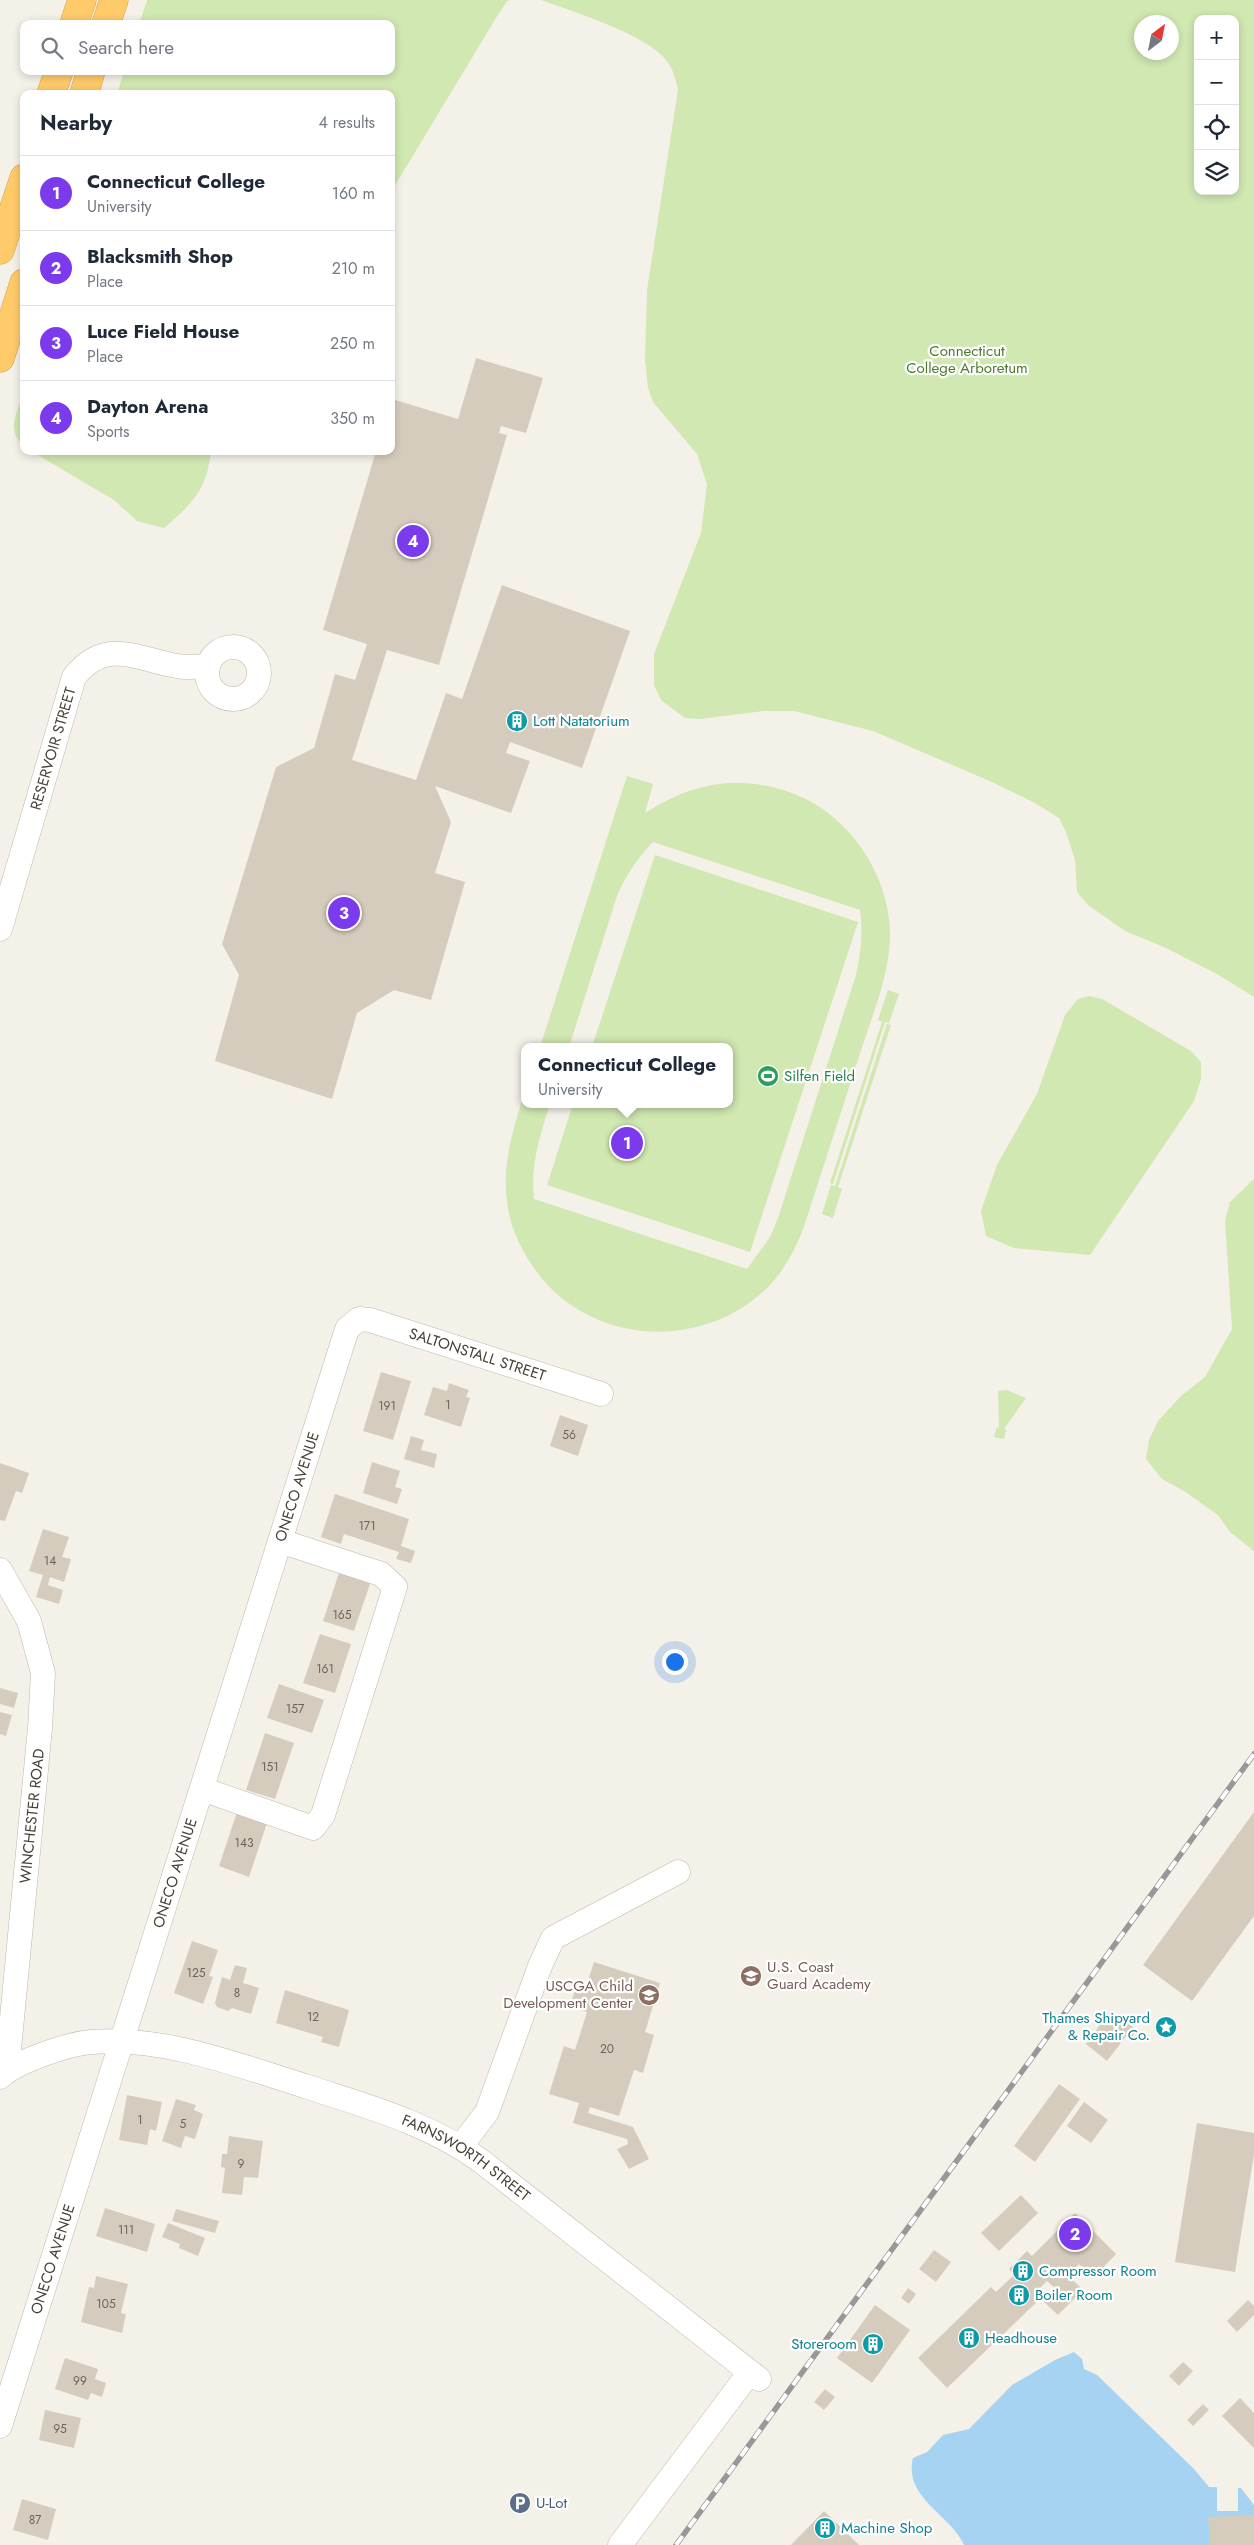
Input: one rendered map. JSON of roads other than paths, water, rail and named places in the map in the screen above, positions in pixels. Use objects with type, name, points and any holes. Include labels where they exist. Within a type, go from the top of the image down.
[{"type":"highway","points":[[75,20],[82,0]]},
{"type":"highway","points":[[107,20],[114,0]]},
{"type":"highway","points":[[53,90],[58,75]]},
{"type":"highway","points":[[85,90],[90,75]]},
{"type":"highway","points":[[0,250],[20,190]]},
{"type":"highway","points":[[0,358],[20,296]]},
{"type":"street","name":"RESERVOIR STREET","points":[[0,929],[70,685],[77,673],[97,657],[112,652],[178,666],[208,667]]},
{"type":"street","name":"SALTONSTALL STREET","points":[[354,1321],[370,1320],[601,1394]]},
{"type":"street","name":"ONECO AVENUE","points":[[0,2426],[347,1329],[354,1321]]},
{"type":"street","points":[[202,1789],[313,1828],[323,1815],[356,1711],[395,1587],[381,1574],[280,1541]]},
{"type":"street","name":"WINCHESTER ROAD","points":[[0,1570],[29,1621],[43,1673],[40,1728],[4,2073]]},
{"type":"street","points":[[461,2146],[487,2112],[540,1966],[553,1938],[678,1872]]},
{"type":"street","name":"FARNSWORTH STREET","points":[[4,2073],[54,2052],[90,2042],[122,2042],[164,2047],[202,2055],[274,2076],[400,2117],[461,2146],[754,2375],[620,2545]]},
{"type":"water","points":[[1074,2352],[1082,2359],[1084,2369],[1097,2375],[1194,2469],[1209,2487],[1241,2488],[1254,2505],[1254,2545],[964,2545],[958,2534],[921,2495],[915,2484],[912,2472],[913,2458],[927,2452],[943,2435],[969,2429],[1012,2385],[1055,2360]]},
{"type":"railway","points":[[676,2545],[1254,1754]]},
{"type":"place","name":"Dayton Arena","points":[[413,541]]},
{"type":"place","name":"Lott Natatorium","points":[[517,721]]},
{"type":"place","name":"Luce Field House","points":[[344,913]]},
{"type":"place","name":"Silfen Field","points":[[768,1076]]},
{"type":"place","name":"Connecticut College","points":[[627,1143]]},
{"type":"place","name":"U.S. Coast Guard Academy","points":[[751,1976]]},
{"type":"place","name":"USCGA Child Development Center","points":[[649,1995]]},
{"type":"place","name":"Thames Shipyard & Repair Co.","points":[[1166,2027]]},
{"type":"place","name":"Blacksmith Shop","points":[[1075,2234]]},
{"type":"place","name":"Compressor Room","points":[[1023,2271]]},
{"type":"place","name":"Boiler Room","points":[[1019,2295]]},
{"type":"place","name":"Headhouse","points":[[969,2338]]},
{"type":"place","name":"Storeroom","points":[[873,2344]]},
{"type":"place","name":"U-Lot","points":[[520,2503]]},
{"type":"place","name":"Machine Shop","points":[[825,2528]]},
{"type":"park label","name":"Connecticut College Arboretum","points":[[967,360]]}]
